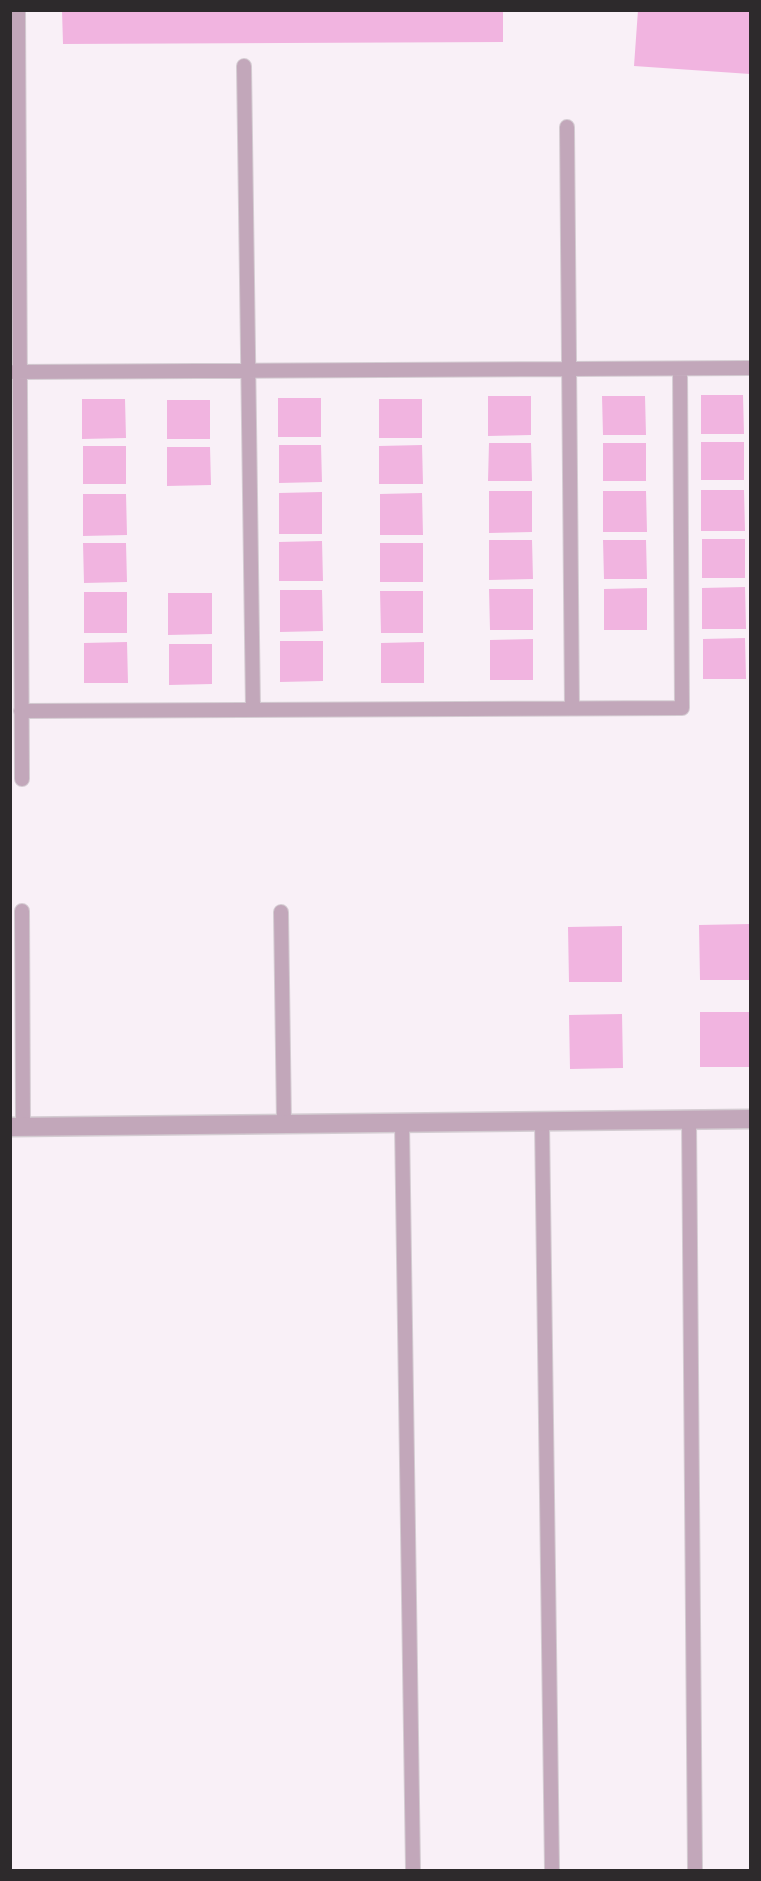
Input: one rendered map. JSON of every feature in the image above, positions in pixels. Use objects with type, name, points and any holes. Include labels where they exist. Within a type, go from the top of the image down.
[{"type":"street","points":[[17,1127],[750,1119]]},
{"type":"lane","points":[[18,10],[15,372],[21,779]]},
{"type":"lane","points":[[244,66],[253,710]]},
{"type":"lane","points":[[567,127],[572,708]]},
{"type":"lane","points":[[15,372],[750,368]]},
{"type":"lane","points":[[21,711],[682,708],[680,369]]},
{"type":"lane","points":[[17,1127],[22,911]]},
{"type":"lane","points":[[281,912],[284,1124]]},
{"type":"lane","points":[[689,1119],[695,1870]]},
{"type":"lane","points":[[542,1121],[552,1870]]},
{"type":"lane","points":[[402,1123],[413,1870]]},
{"type":"building","points":[[62,10],[503,10],[503,42],[63,44]]},
{"type":"building","points":[[638,10],[750,10],[750,74],[634,66]]},
{"type":"building","points":[[701,395],[743,395],[744,434],[701,434]]},
{"type":"building","points":[[488,396],[531,396],[531,435],[488,436]]},
{"type":"building","points":[[602,396],[645,396],[646,435],[603,435]]},
{"type":"building","points":[[278,398],[321,398],[321,437],[278,437]]},
{"type":"building","points":[[82,399],[125,399],[126,438],[82,439]]},
{"type":"building","points":[[379,399],[422,399],[422,438],[379,438]]},
{"type":"building","points":[[167,400],[210,400],[210,439],[167,439]]},
{"type":"building","points":[[701,442],[744,442],[744,480],[701,480]]},
{"type":"building","points":[[489,443],[531,443],[532,481],[488,481]]},
{"type":"building","points":[[603,443],[646,443],[646,481],[603,481]]},
{"type":"building","points":[[279,445],[321,445],[322,482],[279,483]]},
{"type":"building","points":[[422,445],[423,484],[379,484],[379,446]]},
{"type":"building","points":[[83,446],[126,446],[126,484],[83,484]]},
{"type":"building","points":[[167,447],[210,447],[211,485],[167,486]]},
{"type":"building","points":[[701,490],[744,490],[745,531],[701,531]]},
{"type":"building","points":[[489,491],[532,491],[532,532],[489,533]]},
{"type":"building","points":[[603,491],[646,491],[647,532],[603,532]]},
{"type":"building","points":[[322,492],[322,534],[279,534],[279,493]]},
{"type":"building","points":[[422,493],[423,535],[380,535],[380,494]]},
{"type":"building","points":[[83,494],[126,494],[127,535],[83,536]]},
{"type":"building","points":[[702,539],[745,539],[745,578],[702,578]]},
{"type":"building","points":[[489,540],[532,540],[533,579],[489,580]]},
{"type":"building","points":[[603,540],[646,540],[647,579],[604,579]]},
{"type":"building","points":[[322,541],[323,581],[279,581],[279,542]]},
{"type":"building","points":[[83,543],[126,543],[127,582],[84,583]]},
{"type":"building","points":[[380,543],[423,543],[423,582],[380,582]]},
{"type":"building","points":[[745,587],[746,629],[702,629],[702,588]]},
{"type":"building","points":[[647,588],[647,630],[604,630],[604,589]]},
{"type":"building","points":[[489,589],[533,589],[533,630],[490,630]]},
{"type":"building","points":[[280,590],[322,590],[323,631],[280,632]]},
{"type":"building","points":[[380,591],[423,591],[423,633],[381,633]]},
{"type":"building","points":[[84,592],[127,592],[127,633],[84,633]]},
{"type":"building","points":[[168,593],[212,593],[212,634],[168,635]]},
{"type":"building","points":[[745,638],[746,679],[703,679],[703,639]]},
{"type":"building","points":[[533,639],[533,680],[490,680],[490,640]]},
{"type":"building","points":[[280,641],[323,641],[323,681],[280,682]]},
{"type":"building","points":[[127,642],[128,683],[84,683],[84,643]]},
{"type":"building","points":[[424,642],[424,683],[381,683],[381,643]]},
{"type":"building","points":[[169,644],[212,644],[212,684],[169,685]]},
{"type":"building","points":[[750,924],[750,980],[700,980],[699,925]]},
{"type":"building","points":[[622,926],[622,982],[569,982],[568,927]]},
{"type":"building","points":[[700,1012],[750,1012],[750,1067],[700,1067]]},
{"type":"building","points":[[622,1014],[623,1068],[570,1069],[569,1015]]}]
